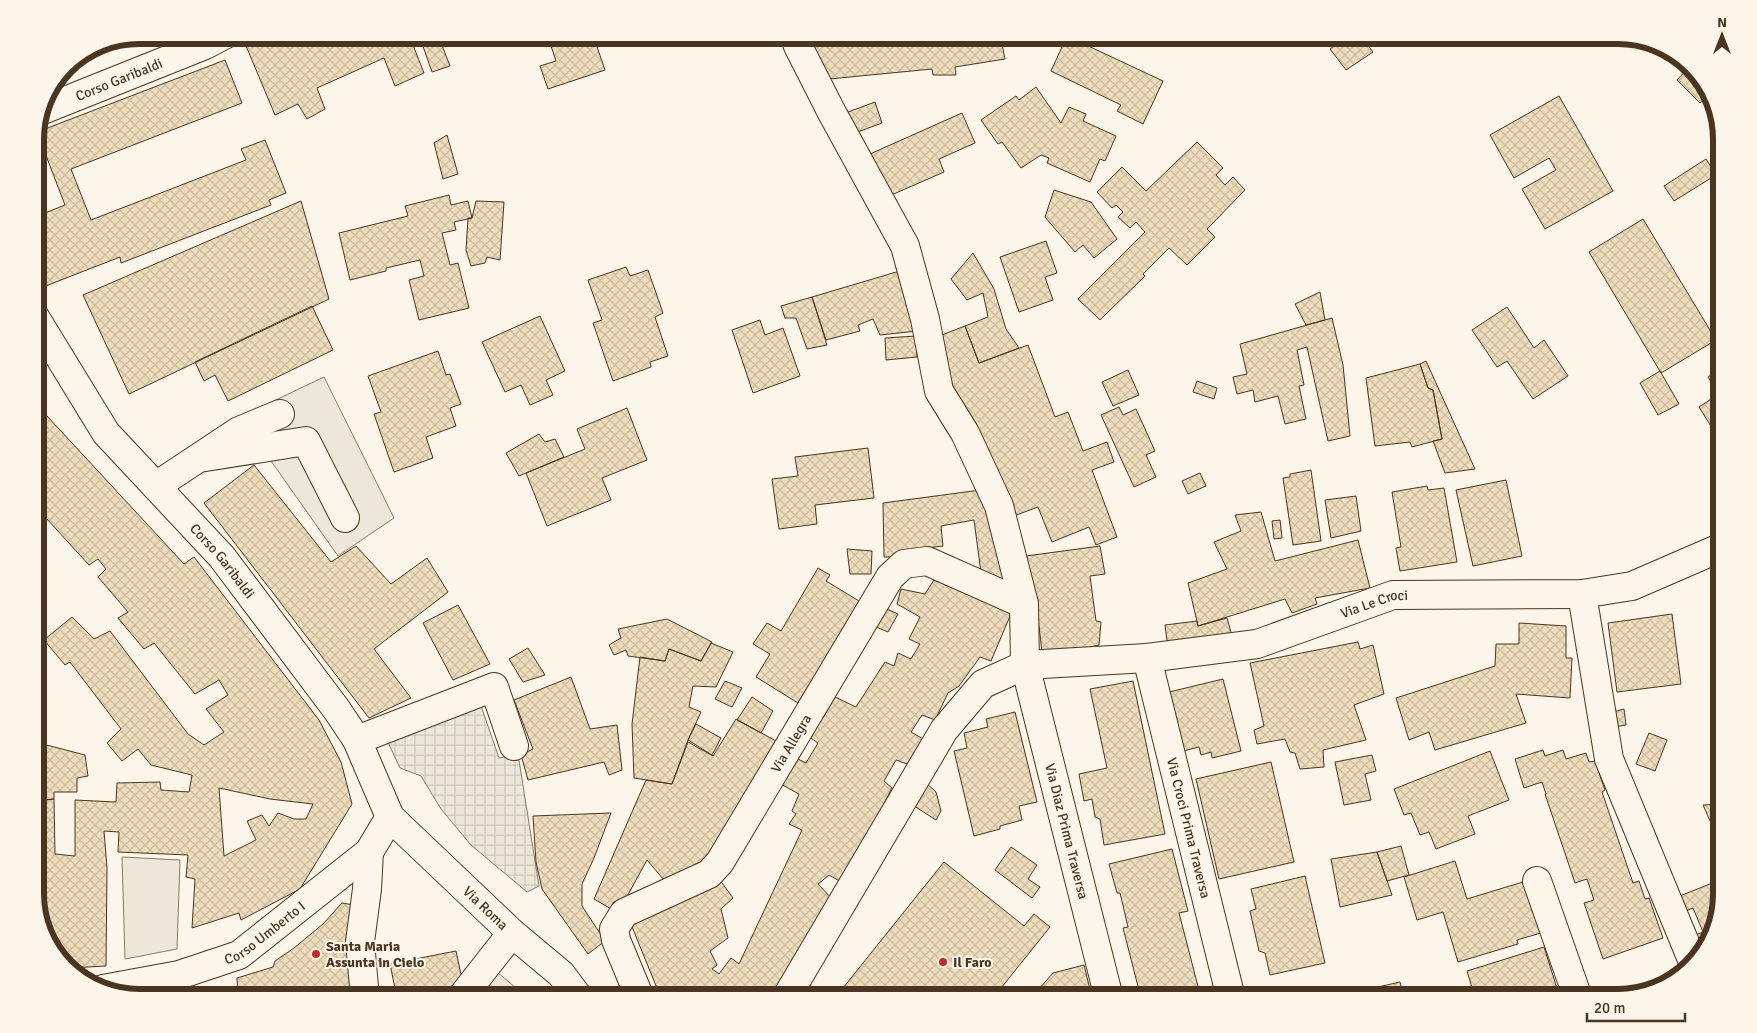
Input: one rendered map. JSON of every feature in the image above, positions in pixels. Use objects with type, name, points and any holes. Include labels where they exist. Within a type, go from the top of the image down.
[{"type":"street","name":"Corso Garibaldi","points":[[49,107],[208,44]]},
{"type":"street","name":"Via Diaz Prima Traversa","points":[[797,44],[831,111],[906,246],[925,319],[938,391],[965,433],[999,506],[1024,604],[1025,666],[1107,989]]},
{"type":"street","name":"Corso Garibaldi","points":[[44,332],[106,433],[222,557],[337,710],[358,740],[390,817]]},
{"type":"street","points":[[156,486],[239,431],[280,414]]},
{"type":"street","points":[[199,458],[306,441],[346,518]]},
{"type":"street","name":"Via Le Croci","points":[[791,989],[944,730],[983,684],[1025,666],[1147,658],[1256,644],[1393,595],[1582,594],[1632,586],[1713,551]]},
{"type":"street","name":"Via Allegra","points":[[636,989],[616,940],[614,929],[624,913],[709,874],[720,862],[890,577],[904,564],[926,561],[1024,604]]},
{"type":"street","points":[[1582,594],[1609,759],[1691,956]]},
{"type":"street","name":"Via Croci Prima Traversa","points":[[1147,658],[1229,989]]},
{"type":"street","points":[[358,740],[494,687],[514,746]]},
{"type":"street","name":"Corso Umberto I","points":[[117,986],[180,975],[239,955],[369,852],[390,817]]},
{"type":"street","name":"Via Roma","points":[[390,817],[512,933],[561,974],[572,989]]},
{"type":"street","points":[[364,989],[360,942],[367,889],[369,852]]},
{"type":"street","points":[[1537,881],[1575,989]]},
{"type":"street","points":[[469,989],[512,933]]},
{"type":"shaded area","points":[[324,377],[394,518],[338,556],[240,417]]},
{"type":"shaded area","points":[[480,703],[499,758],[518,754],[539,886],[527,892],[471,845],[441,809],[421,776],[400,768],[386,738]]},
{"type":"shaded area","points":[[122,857],[180,860],[177,949],[125,959]]},
{"type":"shaded area","points":[[484,961],[517,989],[461,989]]},
{"type":"building","points":[[245,44],[413,44],[424,73],[395,86],[384,58],[317,88],[325,109],[307,119],[298,104],[275,115]]},
{"type":"building","points":[[422,44],[441,44],[450,66],[432,72]]},
{"type":"building","points":[[550,44],[596,44],[605,70],[548,89],[540,66],[556,61]]},
{"type":"building","points":[[812,44],[1002,44],[1005,59],[955,67],[956,75],[933,75],[932,69],[829,79]]},
{"type":"building","points":[[1063,44],[1084,44],[1163,81],[1143,124],[1117,111],[1121,105],[1051,71]]},
{"type":"building","points":[[1337,44],[1367,44],[1373,52],[1346,70],[1330,49]]},
{"type":"building","points":[[225,60],[242,103],[71,169],[91,220],[246,160],[241,149],[265,140],[286,193],[269,200],[271,205],[121,263],[120,257],[44,287],[44,213],[65,205],[44,150],[44,129]]},
{"type":"building","points":[[1685,71],[1704,99],[1700,103],[1677,80]]},
{"type":"building","points":[[1036,87],[1061,123],[1069,107],[1086,114],[1083,121],[1116,136],[1105,161],[1100,159],[1090,182],[1047,163],[1049,158],[1041,155],[1021,168],[1002,142],[998,144],[981,120],[1016,96],[1019,100]]},
{"type":"building","points":[[1559,96],[1613,191],[1545,229],[1522,189],[1556,170],[1549,158],[1514,178],[1490,135]]},
{"type":"building","points":[[875,102],[882,123],[855,133],[848,112]]},
{"type":"building","points":[[962,113],[975,143],[939,159],[944,172],[889,196],[870,154]]},
{"type":"building","points":[[447,135],[458,174],[443,179],[434,143]]},
{"type":"building","points":[[1197,142],[1223,168],[1216,175],[1225,185],[1233,177],[1245,190],[1207,229],[1215,237],[1187,265],[1169,248],[1143,274],[1145,276],[1100,320],[1078,299],[1145,232],[1136,222],[1130,228],[1118,217],[1123,212],[1116,205],[1112,208],[1097,192],[1122,167],[1146,191]]},
{"type":"building","points":[[1706,159],[1713,170],[1713,177],[1674,201],[1664,186]]},
{"type":"building","points":[[1054,190],[1091,202],[1117,239],[1094,258],[1083,245],[1075,252],[1045,217]]},
{"type":"building","points":[[449,195],[451,205],[468,201],[472,218],[454,222],[456,230],[442,233],[450,265],[458,263],[469,308],[419,320],[409,280],[424,276],[420,260],[386,268],[386,271],[350,280],[339,233],[408,216],[405,206]]},
{"type":"building","points":[[301,201],[329,299],[129,394],[83,295]]},
{"type":"building","points":[[476,201],[504,202],[500,260],[487,257],[485,263],[471,266],[466,250],[468,218],[472,218]]},
{"type":"building","points":[[1643,219],[1713,335],[1713,342],[1661,373],[1589,252]]},
{"type":"building","points":[[1046,241],[1057,273],[1045,277],[1053,300],[1019,312],[1000,257]]},
{"type":"building","points":[[973,253],[994,289],[1006,329],[1019,348],[979,363],[965,326],[988,317],[983,293],[967,300],[951,279]]},
{"type":"building","points":[[626,267],[630,276],[648,270],[663,313],[655,317],[668,356],[650,362],[651,367],[613,381],[593,323],[602,320],[588,280]]},
{"type":"building","points":[[903,270],[917,331],[880,335],[873,319],[858,325],[860,331],[826,340],[812,297]]},
{"type":"building","points":[[1320,292],[1325,320],[1306,325],[1295,304]]},
{"type":"building","points":[[812,297],[827,345],[807,349],[796,318],[785,318],[781,306]]},
{"type":"building","points":[[312,306],[333,350],[228,401],[215,375],[204,381],[195,362]]},
{"type":"building","points":[[1507,307],[1534,348],[1544,340],[1568,376],[1533,399],[1507,361],[1497,367],[1472,330]]},
{"type":"building","points":[[540,316],[565,371],[546,380],[553,395],[530,405],[521,385],[505,392],[482,342]]},
{"type":"building","points":[[1332,318],[1343,365],[1350,436],[1328,441],[1307,347],[1297,350],[1304,385],[1299,386],[1306,419],[1285,424],[1278,396],[1255,402],[1253,390],[1237,394],[1233,377],[1247,374],[1240,344]]},
{"type":"building","points":[[760,320],[765,335],[783,328],[800,376],[753,393],[732,330]]},
{"type":"building","points":[[965,326],[979,363],[1028,345],[1055,417],[1068,412],[1083,451],[1107,442],[1114,462],[1092,470],[1117,537],[1096,545],[1089,527],[1052,542],[1038,507],[1011,517],[954,393],[934,338]]},
{"type":"building","points":[[916,336],[917,357],[886,360],[885,338]]},
{"type":"building","points":[[438,351],[446,375],[450,374],[461,404],[450,408],[456,426],[426,437],[433,458],[394,472],[374,414],[381,412],[368,376]]},
{"type":"building","points":[[1426,361],[1475,469],[1445,473],[1433,441],[1442,439],[1433,390],[1428,388],[1420,364]]},
{"type":"building","points":[[1420,364],[1428,388],[1433,390],[1442,439],[1412,447],[1410,442],[1375,446],[1366,378]]},
{"type":"building","points":[[1128,370],[1139,395],[1113,406],[1102,382]]},
{"type":"building","points":[[1660,371],[1679,404],[1658,415],[1640,383]]},
{"type":"building","points":[[1713,374],[1713,385],[1708,377]]},
{"type":"building","points":[[1197,381],[1217,388],[1214,399],[1193,392]]},
{"type":"building","points":[[1713,398],[1713,429],[1699,407]]},
{"type":"building","points":[[1119,407],[1123,415],[1136,409],[1155,451],[1146,455],[1156,477],[1134,487],[1101,415]]},
{"type":"building","points":[[627,408],[647,460],[602,478],[611,500],[547,526],[526,473],[585,449],[577,429]]},
{"type":"building","points":[[44,413],[184,564],[194,557],[319,720],[341,762],[352,804],[300,889],[241,920],[239,913],[192,928],[195,879],[186,877],[188,855],[118,852],[119,832],[104,831],[107,868],[106,966],[78,968],[67,957],[54,937],[46,913],[44,901],[44,800],[54,799],[55,854],[75,856],[75,800],[116,802],[117,783],[160,782],[161,790],[189,792],[192,775],[151,765],[138,749],[122,761],[107,743],[121,729],[70,662],[65,665],[44,640],[72,617],[94,639],[110,631],[188,734],[204,745],[224,732],[206,709],[228,695],[219,680],[195,694],[154,643],[144,649],[118,618],[128,612],[98,577],[106,569],[98,559],[89,565],[44,516]],"holes":[[[219,788],[270,799],[313,804],[306,819],[294,819],[278,813],[269,826],[262,815],[247,821],[256,840],[224,856]]]},
{"type":"building","points":[[539,434],[545,442],[555,439],[564,457],[519,476],[506,453]]},
{"type":"building","points":[[868,448],[874,498],[815,505],[817,524],[779,529],[772,479],[798,476],[795,457]]},
{"type":"building","points":[[254,465],[331,562],[356,546],[391,584],[427,558],[448,592],[374,649],[411,698],[369,718],[204,503]]},
{"type":"building","points":[[1311,470],[1321,541],[1293,545],[1283,478],[1290,477],[1290,474]]},
{"type":"building","points":[[1200,473],[1206,486],[1188,494],[1182,481]]},
{"type":"building","points":[[1506,480],[1522,556],[1473,566],[1456,490]]},
{"type":"building","points":[[1427,486],[1428,490],[1444,488],[1457,562],[1400,571],[1396,548],[1401,547],[1392,492]]},
{"type":"building","points":[[988,489],[1008,590],[982,580],[974,520],[941,526],[943,546],[903,551],[903,557],[884,557],[883,503]]},
{"type":"building","points":[[1356,496],[1361,531],[1331,538],[1325,500]]},
{"type":"building","points":[[1261,512],[1275,561],[1358,540],[1370,588],[1315,598],[1317,604],[1292,613],[1285,599],[1198,626],[1188,583],[1227,569],[1214,542],[1241,531],[1235,515]]},
{"type":"building","points":[[1280,520],[1282,538],[1274,539],[1272,521]]},
{"type":"building","points":[[1100,546],[1105,574],[1090,576],[1096,621],[1101,622],[1099,645],[1087,648],[1088,650],[1042,652],[1038,618],[1026,556]]},
{"type":"building","points":[[847,549],[872,551],[871,574],[850,574]]},
{"type":"building","points":[[818,568],[830,575],[826,581],[864,604],[812,690],[807,688],[798,703],[756,677],[770,654],[753,644],[767,623],[781,631]]},
{"type":"building","points":[[934,580],[1013,609],[991,661],[980,657],[959,686],[948,693],[935,720],[922,715],[911,732],[925,740],[910,765],[896,760],[884,781],[892,788],[843,883],[829,875],[818,884],[833,900],[782,989],[657,989],[628,917],[717,876],[733,898],[721,909],[728,938],[710,951],[717,965],[712,969],[719,974],[731,958],[739,964],[802,830],[789,824],[796,814],[792,811],[799,794],[775,781],[792,756],[806,763],[818,743],[805,734],[815,716],[823,718],[835,697],[856,707],[885,662],[894,666],[898,653],[911,659],[920,644],[909,639],[920,617],[897,604],[901,589],[925,594]]},
{"type":"building","points":[[458,605],[490,664],[453,680],[423,623]]},
{"type":"building","points":[[880,606],[898,614],[888,632],[869,624]]},
{"type":"building","points":[[1672,614],[1681,684],[1617,692],[1608,623]]},
{"type":"building","points":[[1227,618],[1232,636],[1168,648],[1165,625],[1197,621],[1198,626]]},
{"type":"building","points":[[667,619],[712,642],[701,661],[669,649],[665,661],[628,656],[626,650],[614,655],[609,645],[621,638],[618,629]]},
{"type":"building","points":[[1519,623],[1566,626],[1566,658],[1572,658],[1570,698],[1516,694],[1526,723],[1435,750],[1429,732],[1409,740],[1396,698],[1495,666],[1496,644],[1519,644]]},
{"type":"building","points":[[1358,642],[1360,649],[1373,645],[1384,694],[1354,705],[1366,740],[1323,750],[1324,767],[1300,769],[1295,753],[1290,752],[1285,739],[1257,744],[1254,730],[1264,726],[1250,663]]},
{"type":"building","points":[[711,643],[733,652],[716,687],[693,686],[689,707],[701,712],[688,740],[672,784],[634,778],[632,724],[640,657],[665,661],[669,649],[701,661]]},
{"type":"building","points":[[528,648],[545,675],[523,682],[509,659]]},
{"type":"building","points":[[571,677],[590,729],[617,725],[622,770],[609,775],[604,762],[528,780],[521,755],[533,749],[514,700]]},
{"type":"building","points":[[1223,679],[1241,751],[1212,758],[1211,752],[1201,755],[1199,747],[1183,751],[1165,693]]},
{"type":"building","points":[[725,681],[742,688],[732,707],[715,699]]},
{"type":"building","points":[[1133,681],[1165,834],[1104,845],[1100,819],[1095,817],[1092,799],[1084,801],[1079,774],[1107,768],[1090,689]]},
{"type":"building","points":[[752,697],[773,711],[761,733],[737,720]]},
{"type":"building","points":[[1624,709],[1626,725],[1613,727],[1609,713]]},
{"type":"building","points":[[1015,712],[1037,802],[1019,806],[1022,820],[1000,826],[1000,829],[974,836],[954,751],[967,748],[964,733],[988,727],[986,719]]},
{"type":"building","points":[[736,719],[787,747],[711,867],[670,887],[647,860],[618,913],[594,899],[646,780],[672,784],[688,742],[713,756]]},
{"type":"building","points":[[696,724],[721,738],[712,755],[688,740]]},
{"type":"building","points":[[1649,733],[1667,740],[1655,771],[1636,764]]},
{"type":"building","points":[[44,744],[85,755],[88,776],[77,778],[77,792],[54,792],[54,799],[44,800]]},
{"type":"building","points":[[1543,750],[1545,756],[1563,750],[1566,759],[1586,753],[1589,762],[1595,761],[1605,790],[1602,792],[1633,883],[1639,881],[1645,899],[1649,898],[1663,938],[1603,959],[1584,903],[1594,900],[1587,879],[1575,883],[1542,782],[1524,788],[1515,759]]},
{"type":"building","points":[[1490,751],[1509,800],[1468,816],[1475,834],[1436,849],[1429,832],[1420,835],[1411,813],[1404,815],[1394,789]]},
{"type":"building","points":[[1372,755],[1376,771],[1365,774],[1371,800],[1344,805],[1335,762]]},
{"type":"building","points":[[1271,762],[1294,862],[1219,879],[1196,779]]},
{"type":"building","points":[[923,780],[936,792],[941,811],[936,820],[908,802]]},
{"type":"building","points":[[1713,804],[1713,828],[1703,805]]},
{"type":"building","points":[[611,813],[582,884],[582,906],[605,941],[588,954],[542,889],[536,862],[533,816]]},
{"type":"building","points":[[1401,846],[1409,875],[1387,881],[1377,852]]},
{"type":"building","points":[[1011,847],[1037,865],[1028,879],[1040,887],[1032,898],[995,870]]},
{"type":"building","points":[[1172,849],[1188,911],[1179,913],[1199,989],[1139,989],[1123,928],[1128,927],[1120,893],[1117,893],[1109,864]]},
{"type":"building","points":[[1377,852],[1392,895],[1340,907],[1331,859]]},
{"type":"building","points":[[1455,861],[1467,899],[1526,881],[1541,933],[1517,940],[1518,944],[1458,962],[1443,912],[1417,920],[1404,877]]},
{"type":"building","name":"Il Faro","points":[[944,862],[1024,926],[1034,914],[1050,927],[1000,989],[842,989]]},
{"type":"building","points":[[1305,876],[1325,963],[1270,975],[1265,953],[1259,951],[1250,911],[1256,909],[1251,889]]},
{"type":"building","points":[[1713,883],[1710,919],[1701,942],[1695,951],[1690,937],[1703,932],[1693,908],[1678,914],[1672,899]]},
{"type":"building","name":"Santa Maria Assunta in Cielo","points":[[342,903],[354,905],[346,940],[350,989],[238,989],[237,978],[273,967],[275,961],[323,924]]},
{"type":"building","points":[[1544,947],[1557,989],[1472,989],[1467,971]]},
{"type":"building","points":[[456,951],[463,984],[438,989],[395,989],[390,964]]},
{"type":"building","points":[[1084,965],[1090,989],[1039,989],[1053,973]]},
{"type":"building","points":[[1400,982],[1402,989],[1369,989]]},
{"type":"place","name":"Santa Maria Assunta in Cielo","points":[[316,954]]},
{"type":"place","name":"Il Faro","points":[[943,962]]}]
